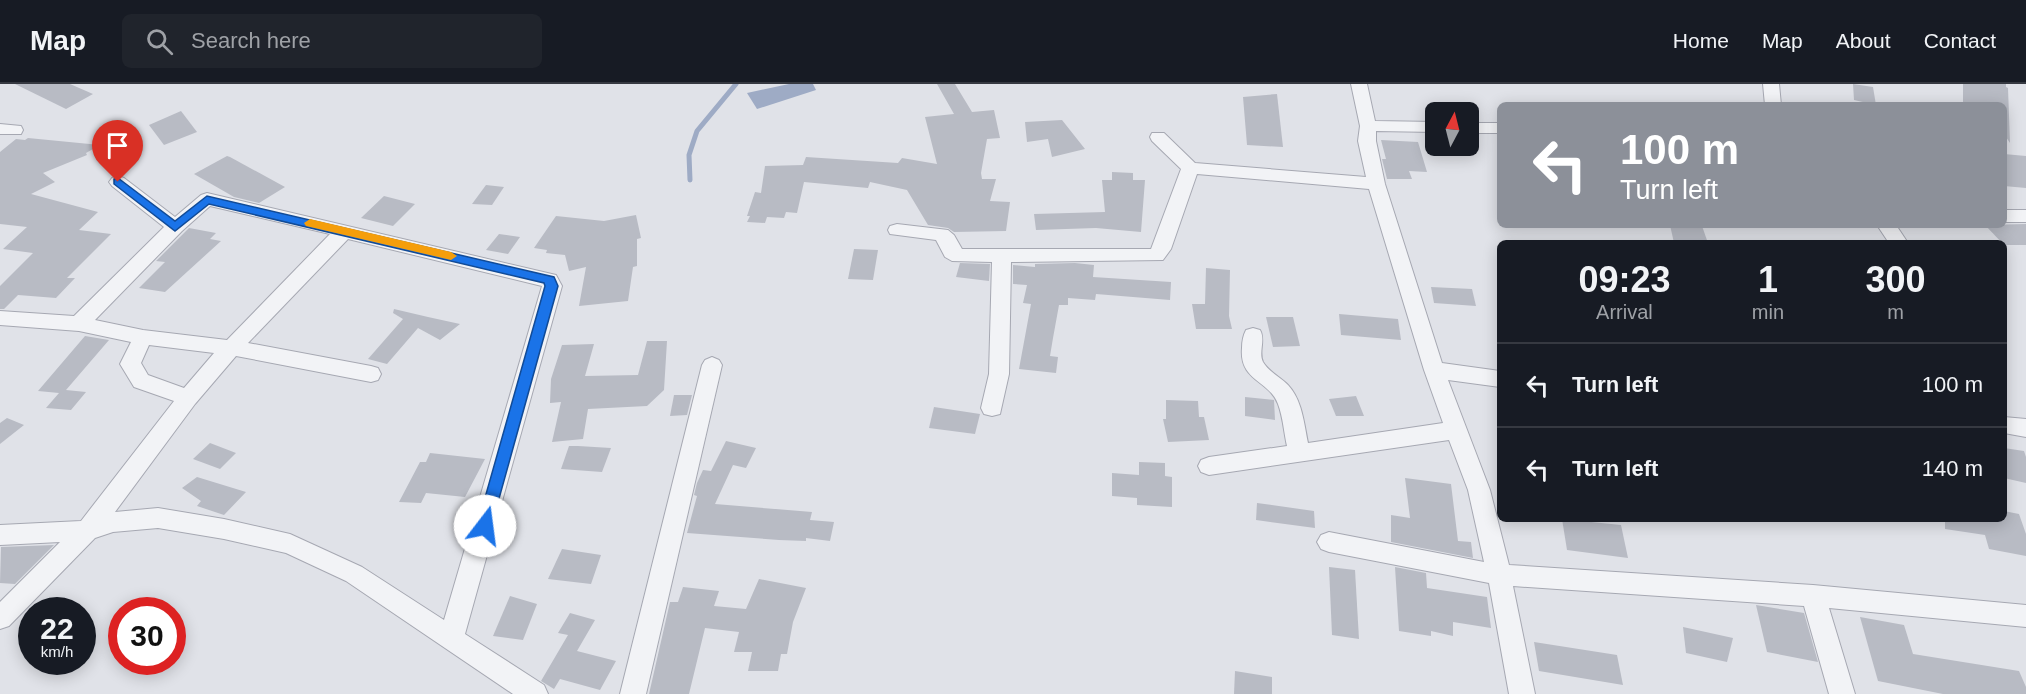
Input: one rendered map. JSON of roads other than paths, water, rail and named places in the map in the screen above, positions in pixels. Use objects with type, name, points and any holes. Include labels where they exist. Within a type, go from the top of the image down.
[{"type":"street","points":[[1359,84],[1368,126],[1367,141],[1376,184],[1434,370],[1479,490],[1499,575],[1522,694]]},
{"type":"street","points":[[1368,126],[1425,127]]},
{"type":"street","points":[[1479,128],[1497,128]]},
{"type":"street","points":[[1158,136],[1190,168],[1376,184]]},
{"type":"street","points":[[897,230],[941,234],[952,252],[959,256],[1156,255],[1162,249],[1190,168]]},
{"type":"street","points":[[118,182],[175,227]]},
{"type":"street","points":[[79,324],[175,227],[207,200],[549,280],[552,286],[451,640]]},
{"type":"street","points":[[2007,216],[2026,216]]},
{"type":"street","points":[[0,618],[87,531],[188,398],[231,348],[344,231]]},
{"type":"street","points":[[992,408],[999,374],[1002,256]]},
{"type":"street","points":[[0,318],[79,324],[142,337],[231,348],[371,374]]},
{"type":"street","points":[[1253,335],[1251,360],[1259,372],[1282,392],[1289,404],[1299,453]]},
{"type":"street","points":[[142,337],[130,364],[141,381],[188,398]]},
{"type":"street","points":[[633,694],[712,365]]},
{"type":"street","points":[[1434,370],[1497,380]]},
{"type":"street","points":[[2007,425],[2026,428]]},
{"type":"street","points":[[1209,466],[1456,430]]},
{"type":"street","points":[[0,535],[87,531],[113,522],[158,518],[224,529],[290,544],[354,574],[535,694]]},
{"type":"street","points":[[1329,542],[1499,575],[1813,596],[2026,616]]},
{"type":"street","points":[[1813,596],[1842,694]]},
{"type":"water","points":[[789,84],[813,84],[816,90],[757,109],[747,93]]},
{"type":"waterway","points":[[690,180],[689,155],[697,131],[736,84]]}]
